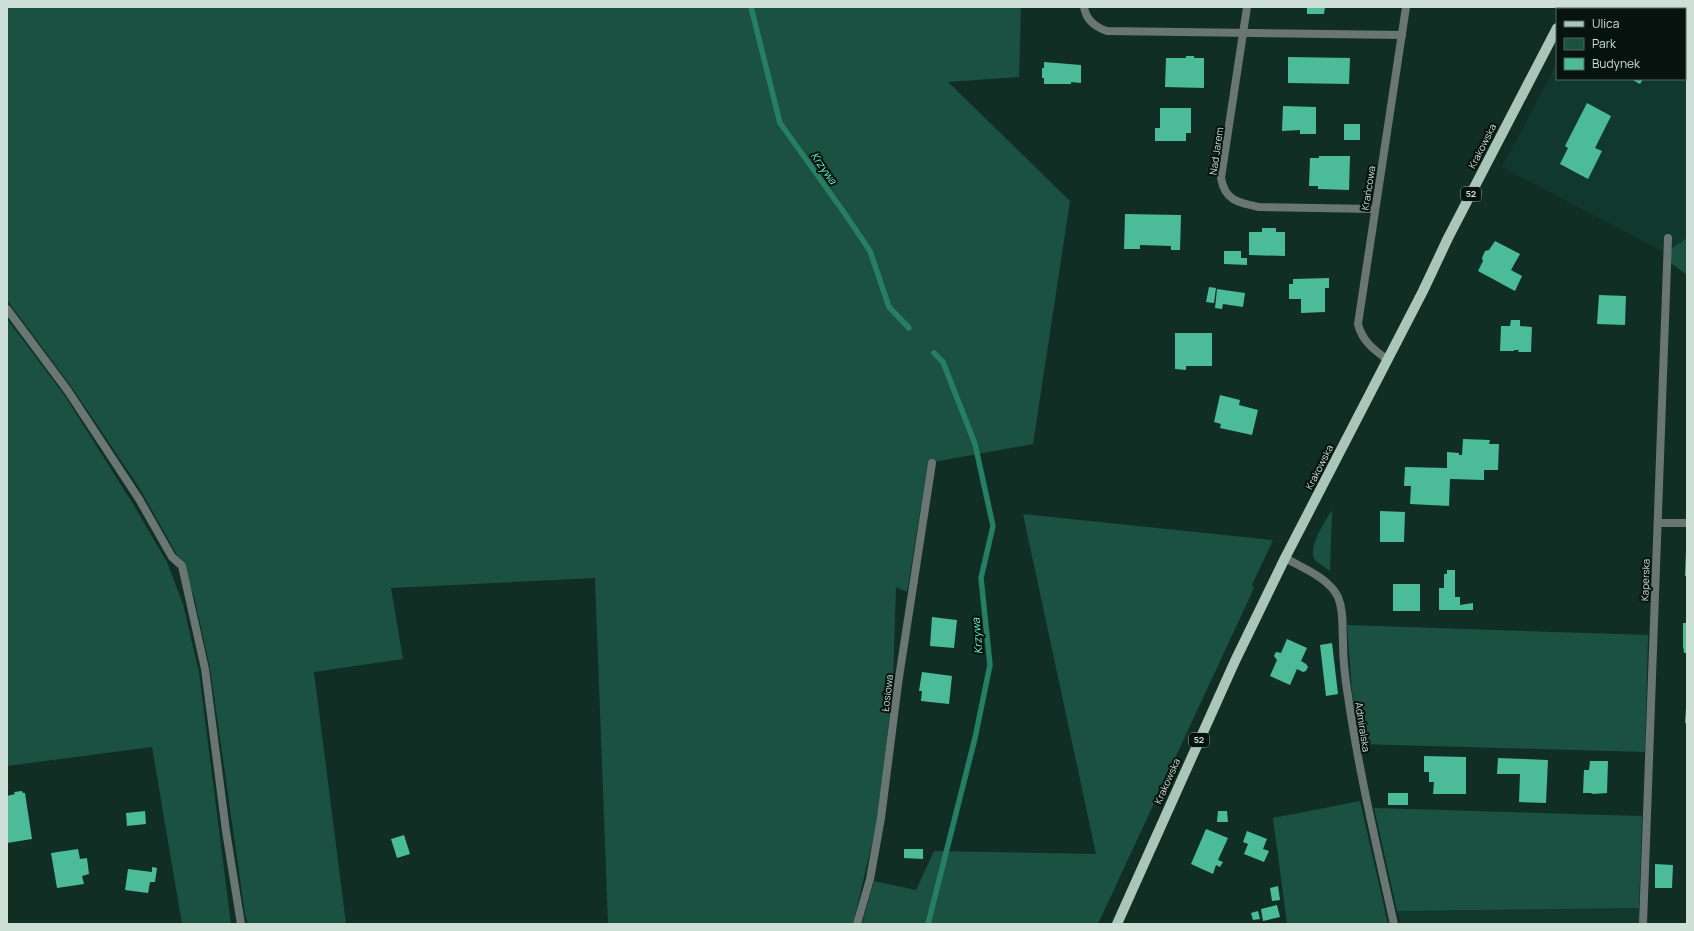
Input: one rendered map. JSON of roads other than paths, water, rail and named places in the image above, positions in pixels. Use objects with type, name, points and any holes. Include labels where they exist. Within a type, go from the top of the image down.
[{"type":"main road","name":"Krakowska","points":[[1117,924],[1228,676],[1285,558],[1388,360],[1448,238],[1556,30]]},
{"type":"street","points":[[1084,7],[1085,13],[1090,21],[1098,28],[1107,32],[1402,35]]},
{"type":"street","name":"Nad Jarem","points":[[1247,7],[1221,178],[1223,190],[1230,197],[1241,204],[1259,207],[1375,209]]},
{"type":"street","name":"Krańcowa","points":[[1388,360],[1366,342],[1360,334],[1358,324],[1406,7]]},
{"type":"street","name":"Kaperska","points":[[1643,924],[1668,238]]},
{"type":"street","points":[[7,309],[68,391],[139,499],[172,557],[182,566],[205,670],[226,831],[241,924]]},
{"type":"street","name":"Łosiowa","points":[[857,924],[870,879],[882,818],[898,684],[932,463]]},
{"type":"street","points":[[1658,523],[1687,523]]},
{"type":"street","name":"Admiralska","points":[[1285,558],[1322,579],[1331,586],[1338,596],[1342,607],[1342,643],[1355,744],[1394,924]]},
{"type":"waterway","name":"Krzywa","points":[[751,7],[780,123],[870,251],[889,307],[909,328]]},
{"type":"waterway","name":"Krzywa","points":[[928,924],[975,738],[990,665],[981,578],[993,526],[975,444],[943,362],[934,353]]}]
